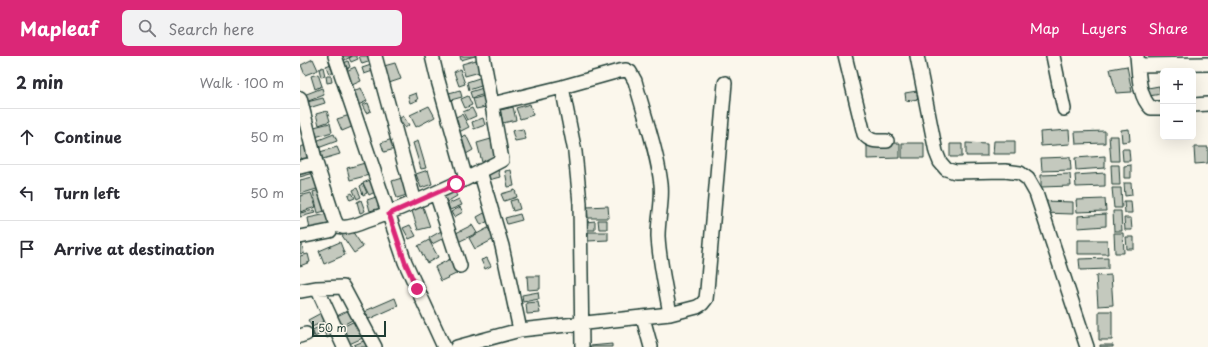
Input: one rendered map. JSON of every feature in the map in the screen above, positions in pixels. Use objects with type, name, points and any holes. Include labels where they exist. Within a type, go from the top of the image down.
[{"type":"street","points":[[335,56],[405,262],[444,347]]},
{"type":"street","points":[[375,56],[415,202]]},
{"type":"street","points":[[432,56],[466,179]]},
{"type":"street","points":[[300,98],[316,163],[334,218],[339,226],[343,227],[354,225],[389,214],[466,179],[502,160],[483,56]]},
{"type":"street","points":[[845,56],[864,134],[872,141],[886,141]]},
{"type":"street","points":[[917,56],[936,152],[940,162],[946,169],[954,172],[1005,171],[1020,173],[1028,179],[1036,193],[1087,347]]},
{"type":"street","points":[[1053,56],[1064,109]]},
{"type":"street","points":[[1160,108],[1151,108],[1142,93],[1138,61],[1208,64]]},
{"type":"street","points":[[492,104],[562,87],[618,71],[626,70],[633,75],[658,166],[661,183],[662,195],[658,224],[658,238],[670,314]]},
{"type":"street","points":[[457,347],[520,330],[643,318],[670,314],[697,307],[702,304],[706,299],[725,84]]},
{"type":"street","points":[[562,87],[575,152],[580,203],[582,347]]},
{"type":"street","points":[[1196,105],[1208,104]]},
{"type":"street","points":[[300,167],[316,163]]},
{"type":"street","points":[[480,171],[502,246],[520,330]]},
{"type":"street","points":[[436,192],[460,266]]},
{"type":"street","points":[[300,238],[330,231]]},
{"type":"street","points":[[300,291],[343,286],[375,347]]},
{"type":"street","points":[[317,288],[344,347]]},
{"type":"street","points":[[643,318],[651,347]]},
{"type":"building","points":[[341,56],[352,56],[343,61]]},
{"type":"building","points":[[356,56],[358,59],[351,62],[349,58]]},
{"type":"building","points":[[359,56],[369,56],[371,61],[362,64]]},
{"type":"building","points":[[460,56],[475,56],[461,60]]},
{"type":"building","points":[[313,59],[318,70],[305,75],[301,65]]},
{"type":"building","points":[[476,60],[480,72],[465,76],[462,64]]},
{"type":"building","points":[[348,61],[350,67],[342,71],[340,65]]},
{"type":"building","points":[[336,62],[339,71],[329,74],[326,66]]},
{"type":"building","points":[[395,63],[401,79],[389,83],[384,66]]},
{"type":"building","points":[[371,65],[373,71],[364,74],[362,68]]},
{"type":"building","points":[[1127,66],[1132,92],[1116,93],[1110,69]]},
{"type":"building","points":[[323,67],[325,76],[321,77],[319,69]]},
{"type":"building","points":[[355,67],[361,81],[352,85],[346,71]]},
{"type":"building","points":[[460,69],[465,84],[459,86],[454,72]]},
{"type":"building","points":[[318,74],[322,86],[315,89],[311,76]]},
{"type":"building","points":[[326,76],[331,76],[332,82],[327,83]]},
{"type":"building","points":[[482,77],[484,85],[469,90],[467,82]]},
{"type":"building","points":[[1159,86],[1160,94],[1149,96],[1148,88]]},
{"type":"building","points":[[486,87],[488,93],[472,98],[470,92]]},
{"type":"building","points":[[322,88],[324,95],[306,102],[304,95]]},
{"type":"building","points":[[361,88],[367,101],[356,106],[350,92]]},
{"type":"building","points":[[460,90],[462,97],[451,100],[449,93]]},
{"type":"building","points":[[917,91],[918,99],[906,101],[905,93]]},
{"type":"building","points":[[416,93],[418,100],[410,103],[408,96]]},
{"type":"building","points":[[488,95],[491,106],[476,109],[473,99]]},
{"type":"building","points":[[468,96],[472,105],[465,108],[461,99]]},
{"type":"building","points":[[323,98],[325,103],[309,108],[307,102]]},
{"type":"building","points":[[368,103],[371,111],[366,113],[362,105]]},
{"type":"building","points":[[530,104],[533,115],[520,119],[516,108]]},
{"type":"building","points":[[429,106],[435,117],[416,127],[410,115]]},
{"type":"building","points":[[513,107],[516,120],[503,123],[500,110]]},
{"type":"building","points":[[472,108],[476,116],[467,120],[463,112]]},
{"type":"building","points":[[327,111],[330,121],[319,125],[316,114]]},
{"type":"building","points":[[462,114],[469,127],[459,132],[452,119]]},
{"type":"building","points":[[350,115],[354,126],[342,131],[337,119]]},
{"type":"building","points":[[403,116],[409,125],[405,128],[399,119]]},
{"type":"building","points":[[483,118],[485,125],[474,129],[472,122]]},
{"type":"building","points":[[330,123],[332,132],[312,138],[310,128]]},
{"type":"building","points":[[523,129],[526,139],[515,141],[512,131]]},
{"type":"building","points":[[1129,129],[1130,141],[1122,142],[1121,130]]},
{"type":"building","points":[[1069,130],[1070,144],[1041,146],[1040,132]]},
{"type":"building","points":[[1105,131],[1105,143],[1076,144],[1075,132]]},
{"type":"building","points":[[334,134],[337,141],[318,148],[316,141]]},
{"type":"building","points":[[466,135],[473,150],[466,154],[459,138]]},
{"type":"building","points":[[1109,136],[1118,136],[1119,161],[1111,161]]},
{"type":"building","points":[[395,138],[399,148],[384,152],[381,143]]},
{"type":"building","points":[[491,139],[496,158],[482,162],[477,143]]},
{"type":"building","points":[[418,141],[426,168],[421,169],[413,143]]},
{"type":"building","points":[[994,141],[1015,141],[1015,154],[993,154]]},
{"type":"building","points":[[900,143],[900,158],[867,159],[867,144]]},
{"type":"building","points":[[902,143],[924,143],[924,158],[902,158]]},
{"type":"building","points":[[966,143],[987,144],[987,156],[966,156]]},
{"type":"building","points":[[950,144],[962,144],[962,157],[950,157]]},
{"type":"building","points":[[307,145],[310,157],[300,159],[300,147]]},
{"type":"building","points":[[337,147],[340,154],[323,159],[320,152]]},
{"type":"building","points":[[1194,147],[1208,147],[1208,163],[1195,164]]},
{"type":"building","points":[[1122,149],[1129,149],[1130,161],[1123,161]]},
{"type":"building","points":[[1105,156],[1105,168],[1076,170],[1075,158]]},
{"type":"building","points":[[1070,157],[1071,170],[1042,171],[1041,158]]},
{"type":"building","points":[[365,163],[369,175],[350,180],[347,168]]},
{"type":"building","points":[[1111,165],[1119,165],[1120,185],[1112,185]]},
{"type":"building","points":[[1131,165],[1131,178],[1124,178],[1124,166]]},
{"type":"building","points":[[312,166],[314,173],[300,177],[300,169]]},
{"type":"building","points":[[498,169],[500,177],[489,180],[488,171]]},
{"type":"building","points":[[428,170],[432,184],[421,188],[416,174]]},
{"type":"building","points":[[511,170],[514,186],[508,187],[505,171]]},
{"type":"building","points":[[1105,173],[1105,186],[1076,187],[1075,175]]},
{"type":"building","points":[[1070,174],[1071,186],[1041,187],[1041,175]]},
{"type":"building","points":[[317,176],[320,188],[300,194],[300,180]]},
{"type":"building","points":[[405,177],[410,194],[397,198],[392,181]]},
{"type":"building","points":[[370,180],[375,192],[369,195],[363,183]]},
{"type":"building","points":[[1124,183],[1131,183],[1132,195],[1125,196]]},
{"type":"building","points":[[363,184],[367,193],[363,195],[360,186]]},
{"type":"building","points":[[452,187],[457,196],[445,203],[440,193]]},
{"type":"building","points":[[357,188],[361,197],[357,199],[353,190]]},
{"type":"building","points":[[1112,188],[1121,188],[1122,208],[1114,208]]},
{"type":"building","points":[[323,189],[328,210],[318,213],[313,192]]},
{"type":"building","points":[[515,190],[517,197],[504,201],[501,194]]},
{"type":"building","points":[[311,193],[316,207],[300,212],[300,196]]},
{"type":"building","points":[[352,193],[355,198],[350,200],[348,195]]},
{"type":"building","points":[[376,197],[380,208],[370,211],[367,200]]},
{"type":"building","points":[[459,199],[462,205],[450,210],[448,204]]},
{"type":"building","points":[[517,199],[520,209],[513,211],[510,201]]},
{"type":"building","points":[[1105,199],[1106,211],[1077,212],[1076,200]]},
{"type":"building","points":[[361,200],[365,211],[360,213],[357,202]]},
{"type":"building","points":[[1043,201],[1073,202],[1073,214],[1043,213]]},
{"type":"building","points":[[1124,201],[1131,201],[1132,213],[1125,213]]},
{"type":"building","points":[[422,204],[430,227],[418,230],[411,208]]},
{"type":"building","points":[[608,206],[609,218],[588,218],[587,207]]},
{"type":"building","points":[[460,207],[463,212],[454,217],[451,212]]},
{"type":"building","points":[[314,210],[315,213],[300,217],[300,213]]},
{"type":"building","points":[[1113,211],[1121,211],[1122,231],[1114,231]]},
{"type":"building","points":[[486,212],[490,220],[481,225],[477,217]]},
{"type":"building","points":[[332,213],[334,225],[310,230],[308,218]]},
{"type":"building","points":[[520,214],[522,220],[507,224],[505,218]]},
{"type":"building","points":[[1106,214],[1106,226],[1078,228],[1078,216]]},
{"type":"building","points":[[1124,218],[1131,218],[1132,230],[1125,230]]},
{"type":"building","points":[[598,220],[607,220],[607,229],[599,229]]},
{"type":"building","points":[[595,221],[595,230],[586,230],[586,222]]},
{"type":"building","points":[[410,225],[416,236],[409,239],[403,228]]},
{"type":"building","points":[[472,225],[477,233],[458,242],[454,234]]},
{"type":"building","points":[[350,228],[363,247],[354,253],[341,234]]},
{"type":"building","points":[[488,228],[494,239],[475,249],[469,238]]},
{"type":"building","points":[[443,230],[446,237],[432,244],[429,238]]},
{"type":"building","points":[[588,232],[608,232],[608,240],[588,241]]},
{"type":"building","points":[[1114,233],[1123,233],[1124,253],[1115,253]]},
{"type":"building","points":[[1126,237],[1134,237],[1134,249],[1127,249]]},
{"type":"building","points":[[301,240],[304,253],[300,254],[300,241]]},
{"type":"building","points":[[429,240],[438,257],[427,263],[418,246]]},
{"type":"building","points":[[1078,240],[1107,240],[1108,254],[1078,254]]},
{"type":"building","points":[[340,242],[345,255],[324,264],[319,251]]},
{"type":"building","points":[[308,254],[310,262],[300,266],[300,256]]},
{"type":"building","points":[[487,258],[491,266],[485,269],[481,260]]},
{"type":"building","points":[[1108,258],[1108,269],[1080,270],[1079,259]]},
{"type":"building","points":[[450,259],[458,273],[441,281],[435,267]]},
{"type":"building","points":[[1111,275],[1113,305],[1098,306],[1096,276]]},
{"type":"building","points":[[527,276],[540,276],[540,289],[528,290]]},
{"type":"building","points":[[538,292],[539,299],[523,302],[522,295]]},
{"type":"building","points":[[395,298],[398,306],[369,319],[365,311]]},
{"type":"building","points":[[538,302],[540,313],[527,314],[526,303]]},
{"type":"building","points":[[349,310],[354,319],[339,327],[335,317]]},
{"type":"building","points":[[1099,311],[1112,311],[1112,340],[1099,340]]},
{"type":"building","points":[[321,313],[325,321],[312,327],[308,320]]},
{"type":"building","points":[[357,320],[365,337],[347,345],[340,328]]},
{"type":"building","points":[[329,327],[333,335],[327,338],[323,330]]},
{"type":"building","points":[[317,328],[320,334],[315,337],[312,330]]},
{"type":"building","points":[[366,340],[369,347],[355,347],[354,345]]},
{"type":"building","points":[[612,344],[612,347],[590,347],[590,346]]},
{"type":"building","points":[[1100,345],[1113,345],[1113,347],[1100,347]]},
{"type":"route","points":[[417,289],[405,262],[389,214],[456,184]]}]
